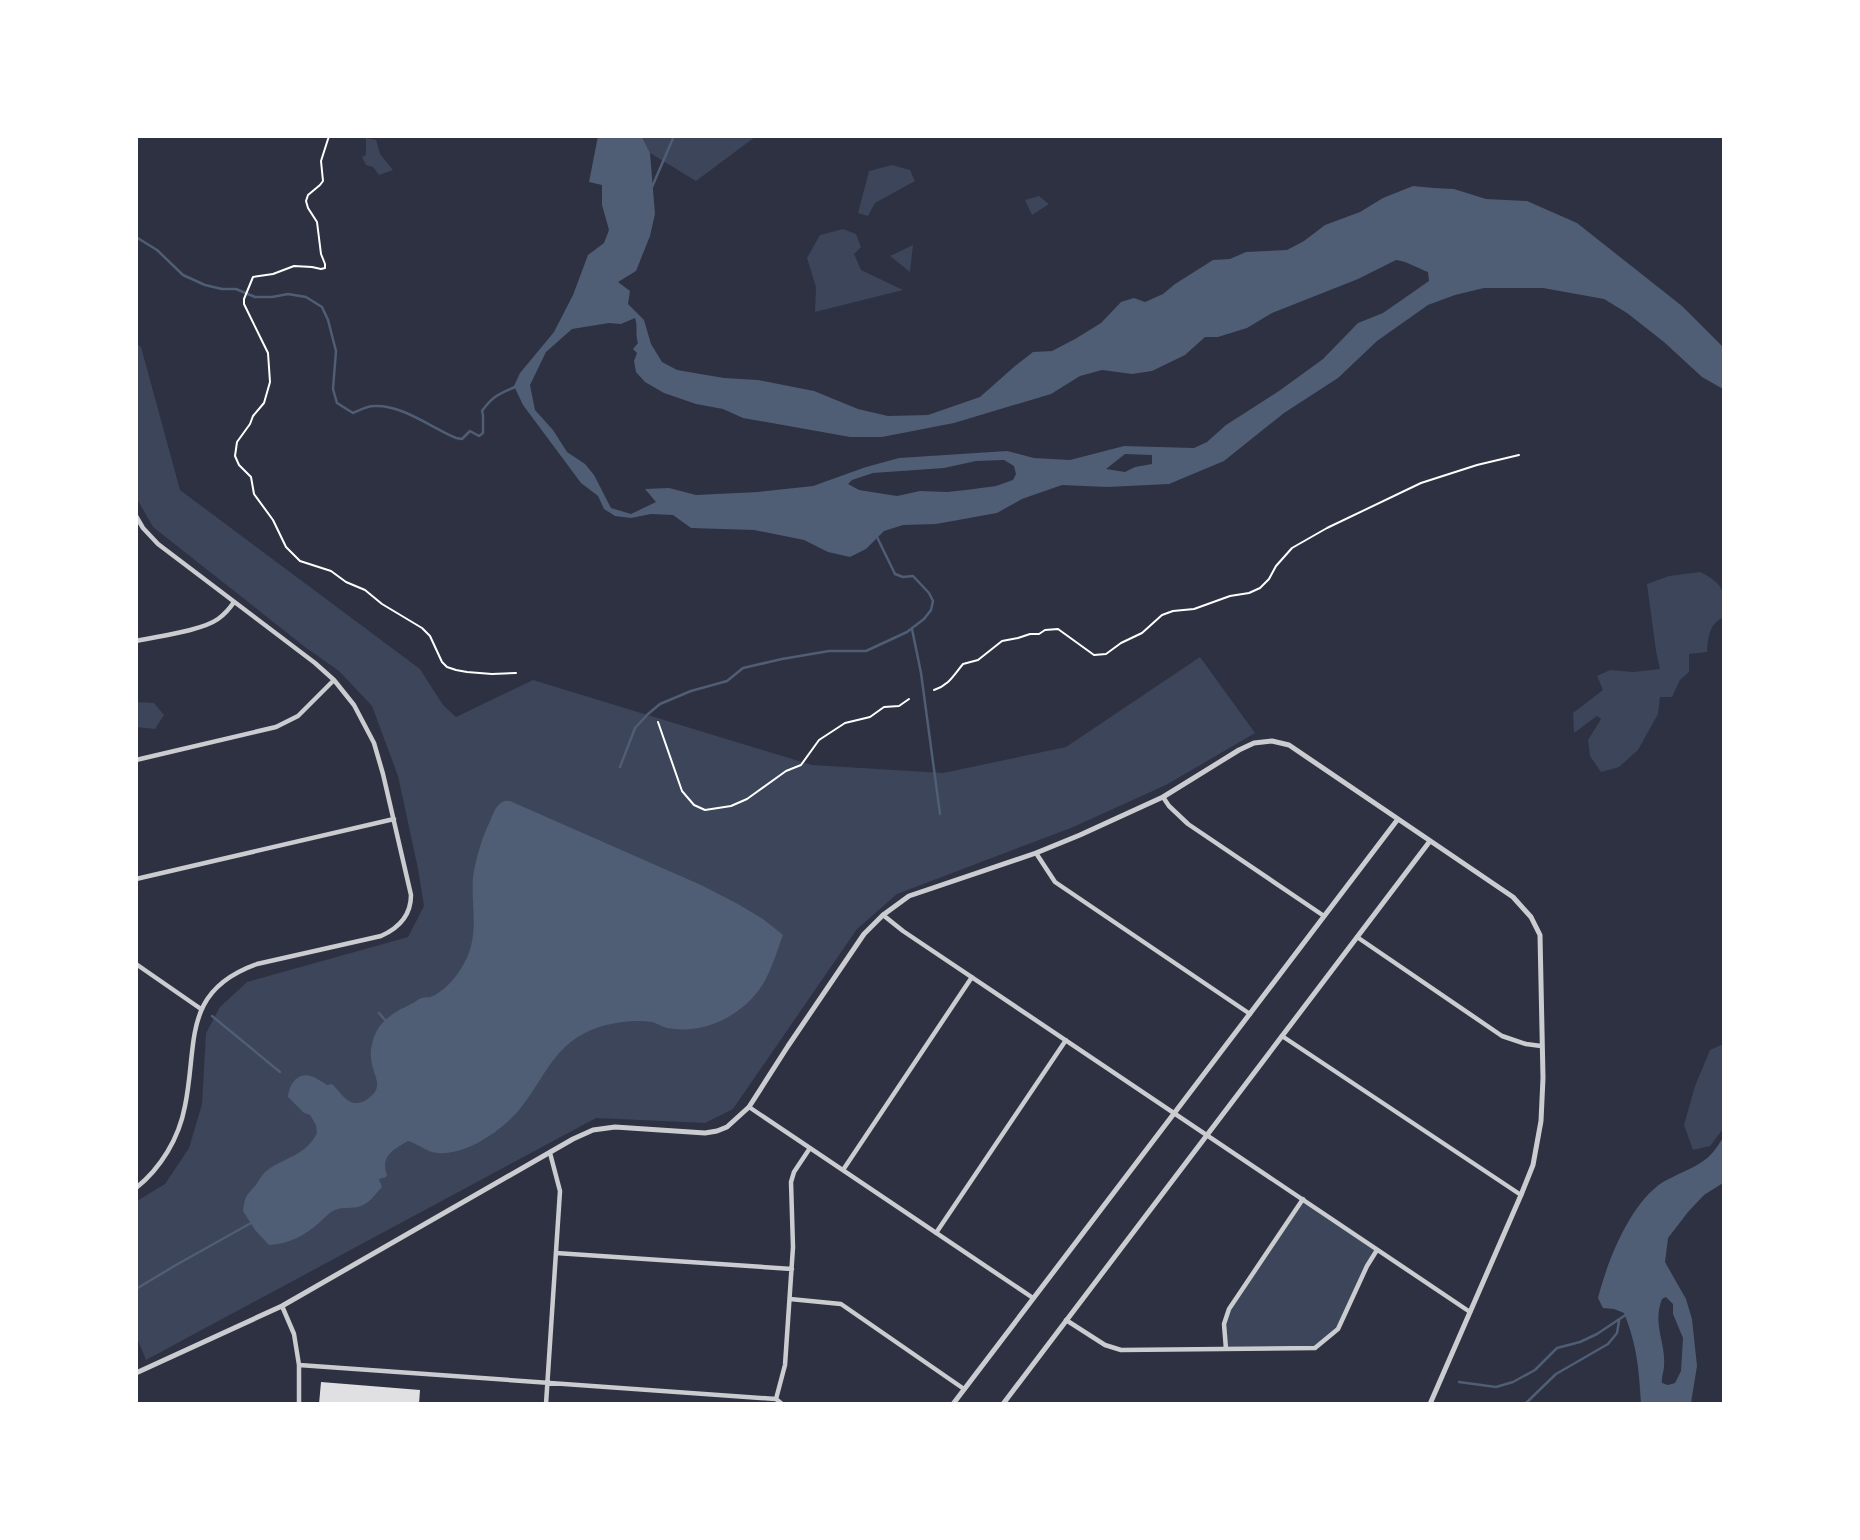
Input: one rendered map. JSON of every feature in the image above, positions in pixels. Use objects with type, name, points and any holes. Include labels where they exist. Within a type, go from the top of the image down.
[{"type":"street","points":[[136,1188],[152,1173],[178,1130],[185,1108],[195,1030],[201,1009],[218,986],[240,971],[257,964],[381,936],[392,931],[408,913],[411,895],[374,743],[354,705],[334,680],[315,663],[158,544],[137,518]]},
{"type":"street","points":[[136,641],[215,621],[234,602]]},
{"type":"street","points":[[136,760],[276,727],[298,716],[334,680]]},
{"type":"street","points":[[136,1373],[282,1306],[593,1130],[605,1128],[691,1133],[717,1131],[734,1121],[749,1107],[864,934],[883,915],[909,896],[1036,853],[1080,835],[1163,797],[1239,750],[1254,743],[1272,741],[1289,746],[1513,897],[1531,917],[1540,935],[1543,1078],[1541,1121],[1533,1165],[1430,1404]]},
{"type":"street","points":[[1163,797],[1188,824],[1324,916]]},
{"type":"street","points":[[136,879],[394,819]]},
{"type":"street","points":[[953,1404],[1398,819]]},
{"type":"street","points":[[1003,1404],[1430,841]]},
{"type":"street","points":[[1036,853],[1055,881],[1250,1014]]},
{"type":"street","points":[[883,915],[1470,1312]]},
{"type":"street","points":[[1357,937],[1502,1036],[1541,1046]]},
{"type":"street","points":[[136,964],[201,1009]]},
{"type":"street","points":[[843,1170],[972,977]]},
{"type":"street","points":[[1282,1036],[1521,1195]]},
{"type":"street","points":[[936,1233],[1066,1040]]},
{"type":"street","points":[[749,1107],[1033,1298]]},
{"type":"street","points":[[776,1399],[785,1365],[790,1299],[793,1247],[791,1182],[794,1172],[810,1148]]},
{"type":"street","points":[[546,1404],[560,1191],[550,1153]]},
{"type":"street","points":[[1226,1349],[1224,1324],[1229,1309],[1303,1199]]},
{"type":"street","points":[[1066,1320],[1105,1345],[1121,1350],[1315,1348],[1338,1329],[1377,1250]]},
{"type":"street","points":[[556,1253],[792,1269]]},
{"type":"street","points":[[790,1299],[841,1304],[964,1389]]},
{"type":"street","points":[[282,1306],[294,1334],[299,1366],[299,1404]]},
{"type":"street","points":[[299,1366],[776,1399],[782,1404]]},
{"type":"path","points":[[329,136],[321,161],[323,181],[308,195],[306,201],[317,222],[325,268],[291,266],[273,274],[253,277],[244,299],[268,353],[270,382],[264,403],[237,442],[235,456],[251,477],[254,494],[273,520],[286,547],[300,561],[331,570],[422,628],[430,636],[447,667],[492,674],[516,673]]},
{"type":"path","points":[[934,690],[944,687],[952,680],[963,664],[978,660],[1002,641],[1039,634],[1045,630],[1058,629],[1094,654],[1106,654],[1142,632],[1162,615],[1194,609],[1260,588],[1292,548],[1327,528],[1421,483],[1519,455]]},
{"type":"path","points":[[658,722],[682,791],[694,805],[705,810],[731,806],[747,799],[786,771],[801,765],[819,740],[845,723],[870,717],[884,707],[900,706],[909,699]]},
{"type":"shaded area","points":[[598,136],[642,137],[650,153],[655,214],[650,236],[636,271],[618,282],[630,291],[628,304],[644,320],[651,344],[662,362],[677,370],[724,378],[758,380],[814,391],[858,409],[888,416],[928,415],[980,397],[1033,352],[1052,351],[1075,339],[1101,323],[1121,302],[1134,298],[1145,302],[1163,294],[1213,260],[1230,259],[1246,252],[1287,250],[1325,225],[1360,212],[1383,198],[1413,186],[1454,189],[1486,199],[1527,201],[1577,223],[1682,306],[1723,347],[1723,389],[1702,377],[1664,342],[1604,299],[1543,288],[1484,288],[1428,305],[1377,341],[1338,378],[1284,413],[1224,461],[1169,484],[1107,487],[1062,485],[1022,499],[997,513],[936,524],[903,525],[884,531],[866,549],[850,557],[828,552],[804,540],[754,530],[691,528],[673,515],[651,514],[631,518],[615,516],[604,509],[598,496],[581,483],[523,405],[514,386],[520,373],[554,332],[573,295],[588,255],[604,243],[609,230],[602,205],[602,185],[589,182]],"holes":[[[1396,260],[1428,272],[1429,281],[1383,313],[1358,323],[1323,359],[1226,425],[1207,442],[1194,448],[1124,446],[1070,460],[1034,458],[1007,451],[899,458],[813,486],[696,495],[669,488],[645,489],[656,502],[631,514],[611,508],[594,475],[585,464],[567,452],[553,430],[535,410],[530,385],[546,352],[572,329],[609,323],[621,324],[635,318],[638,343],[633,349],[637,353],[634,361],[636,372],[645,382],[664,393],[696,404],[723,409],[743,418],[850,437],[882,437],[954,423],[1051,394],[1080,376],[1102,370],[1132,374],[1152,371],[1185,355],[1205,337],[1218,337],[1247,328],[1272,313],[1358,279]],[[1125,454],[1152,455],[1152,464],[1125,472],[1106,469]],[[1004,460],[1014,466],[1016,474],[1013,480],[996,486],[947,492],[920,491],[897,496],[859,490],[848,484],[873,473],[944,468],[976,461]]]},
{"type":"shaded area","points":[[642,137],[755,137],[696,181],[650,153]]},
{"type":"shaded area","points":[[366,138],[376,140],[380,154],[393,170],[379,175],[373,167],[366,165],[362,157],[366,155]]},
{"type":"shaded area","points":[[892,165],[910,170],[915,181],[875,203],[868,216],[858,213],[869,171]]},
{"type":"shaded area","points":[[1039,196],[1049,204],[1032,215],[1025,200]]},
{"type":"shaded area","points":[[843,229],[856,234],[861,247],[854,254],[861,270],[903,290],[815,312],[816,287],[807,258],[820,235]]},
{"type":"shaded area","points":[[913,245],[910,272],[890,256]]},
{"type":"shaded area","points":[[136,343],[141,347],[180,490],[420,669],[443,705],[456,717],[533,680],[812,765],[943,773],[1066,747],[1200,657],[1255,733],[1166,785],[1071,828],[897,894],[857,929],[733,1109],[705,1123],[596,1118],[146,1360],[137,1338],[137,1201],[165,1184],[189,1148],[202,1104],[206,1033],[220,1007],[247,982],[408,937],[424,906],[398,776],[372,706],[339,671],[153,527],[137,499]]},
{"type":"shaded area","points":[[1700,572],[1719,585],[1723,595],[1723,618],[1712,628],[1707,652],[1689,654],[1689,672],[1680,680],[1672,697],[1660,697],[1658,714],[1638,750],[1619,767],[1601,772],[1590,756],[1588,740],[1601,719],[1597,716],[1574,733],[1573,713],[1603,690],[1597,676],[1610,670],[1633,672],[1660,669],[1647,584],[1669,576]]},
{"type":"shaded area","points":[[136,702],[154,703],[164,715],[155,729],[137,727]]},
{"type":"shaded area","points":[[505,801],[701,885],[763,919],[783,935],[763,984],[734,1014],[708,1026],[681,1029],[667,1028],[652,1022],[628,1021],[589,1031],[567,1045],[551,1063],[516,1114],[485,1139],[449,1153],[433,1152],[408,1141],[387,1158],[387,1175],[379,1179],[382,1187],[366,1204],[334,1210],[302,1235],[290,1241],[269,1245],[243,1211],[246,1197],[266,1171],[308,1146],[317,1133],[310,1115],[304,1113],[288,1097],[292,1084],[302,1076],[313,1077],[327,1085],[332,1084],[350,1102],[355,1103],[366,1100],[376,1090],[377,1081],[371,1050],[377,1030],[401,1009],[418,999],[440,992],[457,975],[465,961],[473,937],[473,877],[476,862],[494,812],[499,804]]},
{"type":"shaded area","points":[[1723,1044],[1723,1129],[1710,1146],[1693,1150],[1684,1125],[1695,1086],[1710,1050]]},
{"type":"shaded area","points":[[1723,1138],[1723,1183],[1704,1195],[1668,1238],[1665,1262],[1686,1299],[1692,1319],[1697,1366],[1691,1403],[1641,1403],[1632,1336],[1624,1313],[1603,1308],[1598,1298],[1602,1284],[1622,1234],[1640,1204],[1663,1182],[1706,1159]],"holes":[[[1666,1297],[1673,1304],[1673,1314],[1683,1338],[1681,1371],[1675,1383],[1668,1385],[1662,1383],[1664,1357],[1658,1317],[1662,1299]]]},
{"type":"shaded area","points":[[1303,1199],[1377,1250],[1338,1329],[1315,1348],[1226,1349],[1224,1324],[1229,1309]]},
{"type":"building","points":[[321,1382],[420,1390],[419,1404],[319,1404]]},
{"type":"waterway","points":[[652,187],[674,136]]},
{"type":"waterway","points":[[136,237],[157,250],[183,275],[205,285],[236,289],[255,297],[288,294],[306,297],[322,307],[336,351],[333,389],[337,403],[353,413],[371,406],[384,406],[462,439],[470,431],[479,436],[483,433],[482,411],[493,398],[517,386]]},
{"type":"waterway","points":[[620,767],[635,728],[660,704],[691,691],[727,681],[743,668],[829,651],[866,651],[907,632],[924,619],[931,610],[933,601],[929,593],[913,576],[895,574],[877,537]]},
{"type":"waterway","points":[[912,629],[921,673],[940,814]]},
{"type":"waterway","points":[[379,1013],[385,1020]]},
{"type":"waterway","points":[[212,1016],[280,1072]]},
{"type":"waterway","points":[[136,1289],[251,1223]]},
{"type":"waterway","points":[[1459,1382],[1496,1387],[1513,1382],[1535,1370],[1557,1348],[1597,1334],[1627,1314]]},
{"type":"waterway","points":[[1525,1404],[1556,1374],[1608,1344],[1617,1333],[1619,1321]]}]
